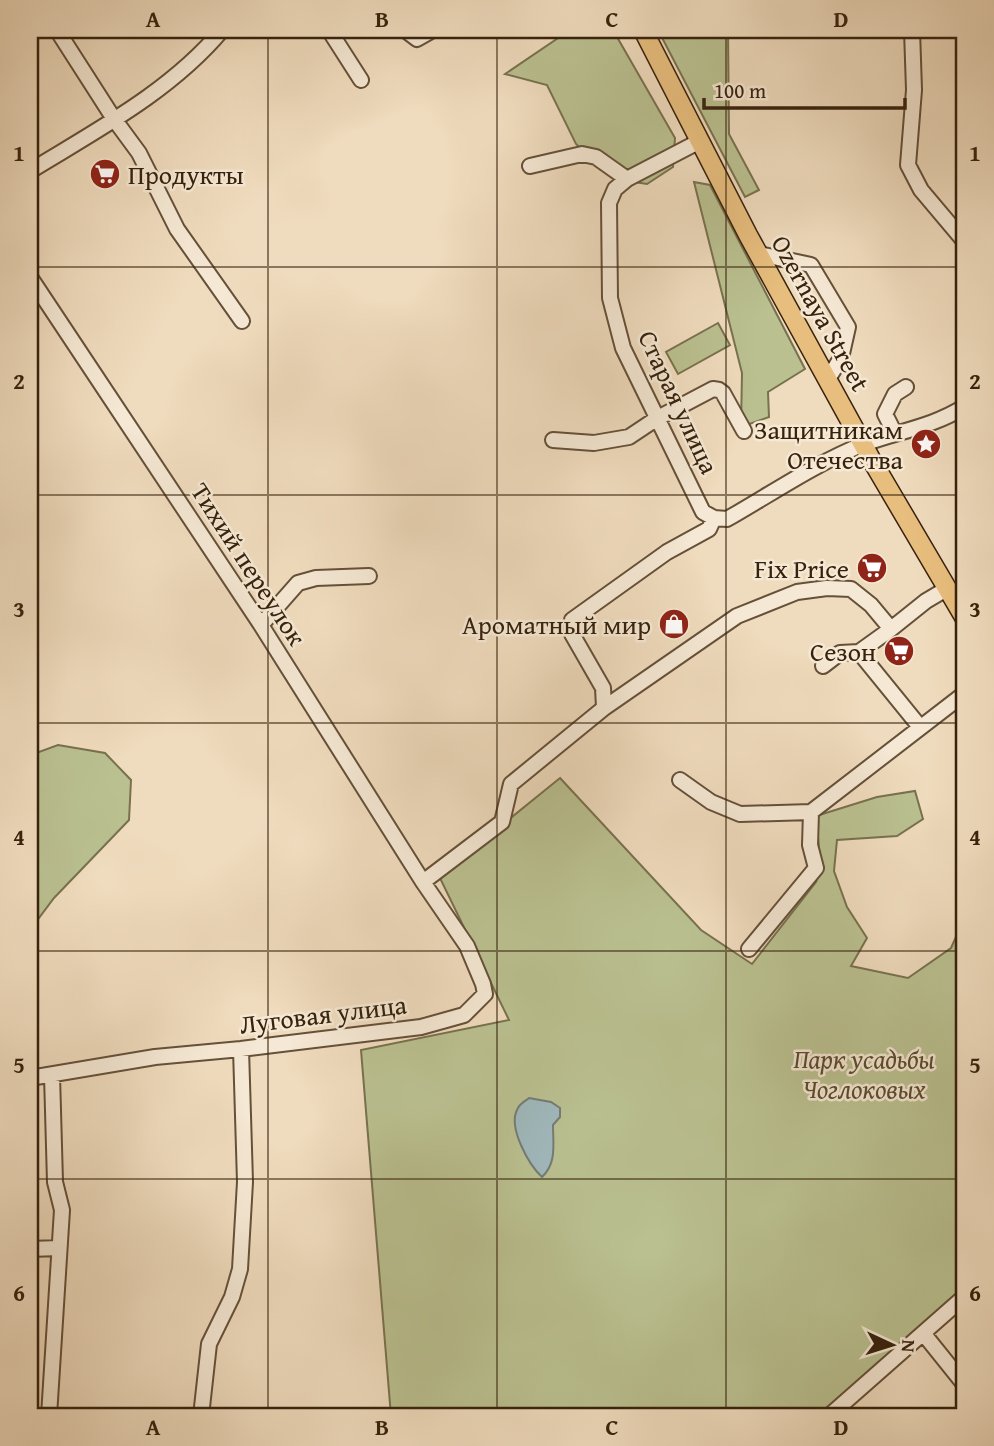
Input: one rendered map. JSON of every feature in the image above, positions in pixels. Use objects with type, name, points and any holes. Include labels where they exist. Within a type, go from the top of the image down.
[{"type":"main road","name":"Ozernaya Street","points":[[643,30],[759,254],[964,617]]},
{"type":"street","points":[[57,30],[139,153],[177,229],[242,321]]},
{"type":"street","points":[[30,171],[114,119],[184,68],[222,30]]},
{"type":"street","points":[[329,30],[361,80]]},
{"type":"street","points":[[405,30],[417,39],[433,30]]},
{"type":"street","points":[[912,30],[914,90],[908,165],[921,190],[964,241]]},
{"type":"street","points":[[530,166],[582,154],[596,157],[627,179],[700,141]]},
{"type":"street","name":"Старая улица","points":[[627,179],[615,189],[610,203],[610,298],[623,348],[656,419],[703,512],[714,518]]},
{"type":"street","points":[[759,254],[811,265],[848,327],[841,358],[828,379]]},
{"type":"street","name":"Тихий переулок","points":[[30,277],[261,625],[423,882]]},
{"type":"street","points":[[895,434],[885,414],[895,394],[906,387]]},
{"type":"street","points":[[553,440],[594,443],[629,438],[656,419],[713,389],[723,393],[744,431]]},
{"type":"street","points":[[604,708],[603,688],[572,634],[572,620],[667,552],[709,529],[714,518],[727,519],[832,459],[864,444],[933,424],[964,407]]},
{"type":"street","points":[[261,625],[298,583],[316,578],[369,576]]},
{"type":"street","points":[[423,882],[502,822],[511,785],[604,708],[737,616],[797,592],[827,588],[852,589],[871,605],[891,629]]},
{"type":"street","points":[[823,666],[841,653],[859,652],[926,601],[948,588]]},
{"type":"street","points":[[859,652],[920,727]]},
{"type":"street","points":[[680,780],[711,802],[740,814],[811,812],[964,694]]},
{"type":"street","points":[[749,949],[816,868],[810,845],[811,812]]},
{"type":"street","name":"Луговая улица","points":[[30,1078],[155,1057],[421,1027],[464,1015],[485,994],[483,984],[467,946],[423,882]]},
{"type":"street","points":[[201,1416],[209,1344],[232,1297],[240,1269],[245,1182],[242,1049]]},
{"type":"street","points":[[49,1416],[62,1210],[55,1182],[52,1075]]},
{"type":"street","points":[[30,1249],[59,1248]]},
{"type":"street","points":[[829,1416],[964,1297]]},
{"type":"street","points":[[923,1333],[964,1384]]},
{"type":"green space","points":[[570,30],[613,30],[675,138],[673,167],[647,184],[614,179],[576,144],[547,85],[505,74]]},
{"type":"green space","points":[[658,30],[728,30],[729,134],[759,190],[745,197]]},
{"type":"green space","points":[[694,182],[710,185],[805,369],[768,392],[769,417],[741,427],[742,373]]},
{"type":"green space","points":[[718,323],[730,345],[678,374],[666,352]]},
{"type":"green space","points":[[58,745],[105,753],[131,780],[129,820],[54,898],[30,930],[30,762],[36,753]]},
{"type":"green space","name":"Парк усадьбы Чоглоковых","points":[[560,778],[701,930],[752,964],[816,882],[821,868],[816,816],[877,797],[915,791],[923,819],[897,836],[837,840],[834,871],[847,907],[867,938],[851,966],[908,978],[951,948],[964,919],[964,1289],[821,1416],[391,1416],[361,1050],[509,1020],[439,876]]},
{"type":"water","points":[[529,1098],[551,1102],[560,1108],[560,1117],[553,1125],[552,1159],[542,1177],[521,1146],[515,1126],[518,1108]]},
{"type":"place","name":"Продукты","points":[[105,174]]},
{"type":"place","name":"Защитникам Отечества","points":[[926,444]]},
{"type":"place","name":"Fix Price","points":[[872,568]]},
{"type":"place","name":"Ароматный мир","points":[[674,624]]},
{"type":"place","name":"Сезон","points":[[899,651]]}]
